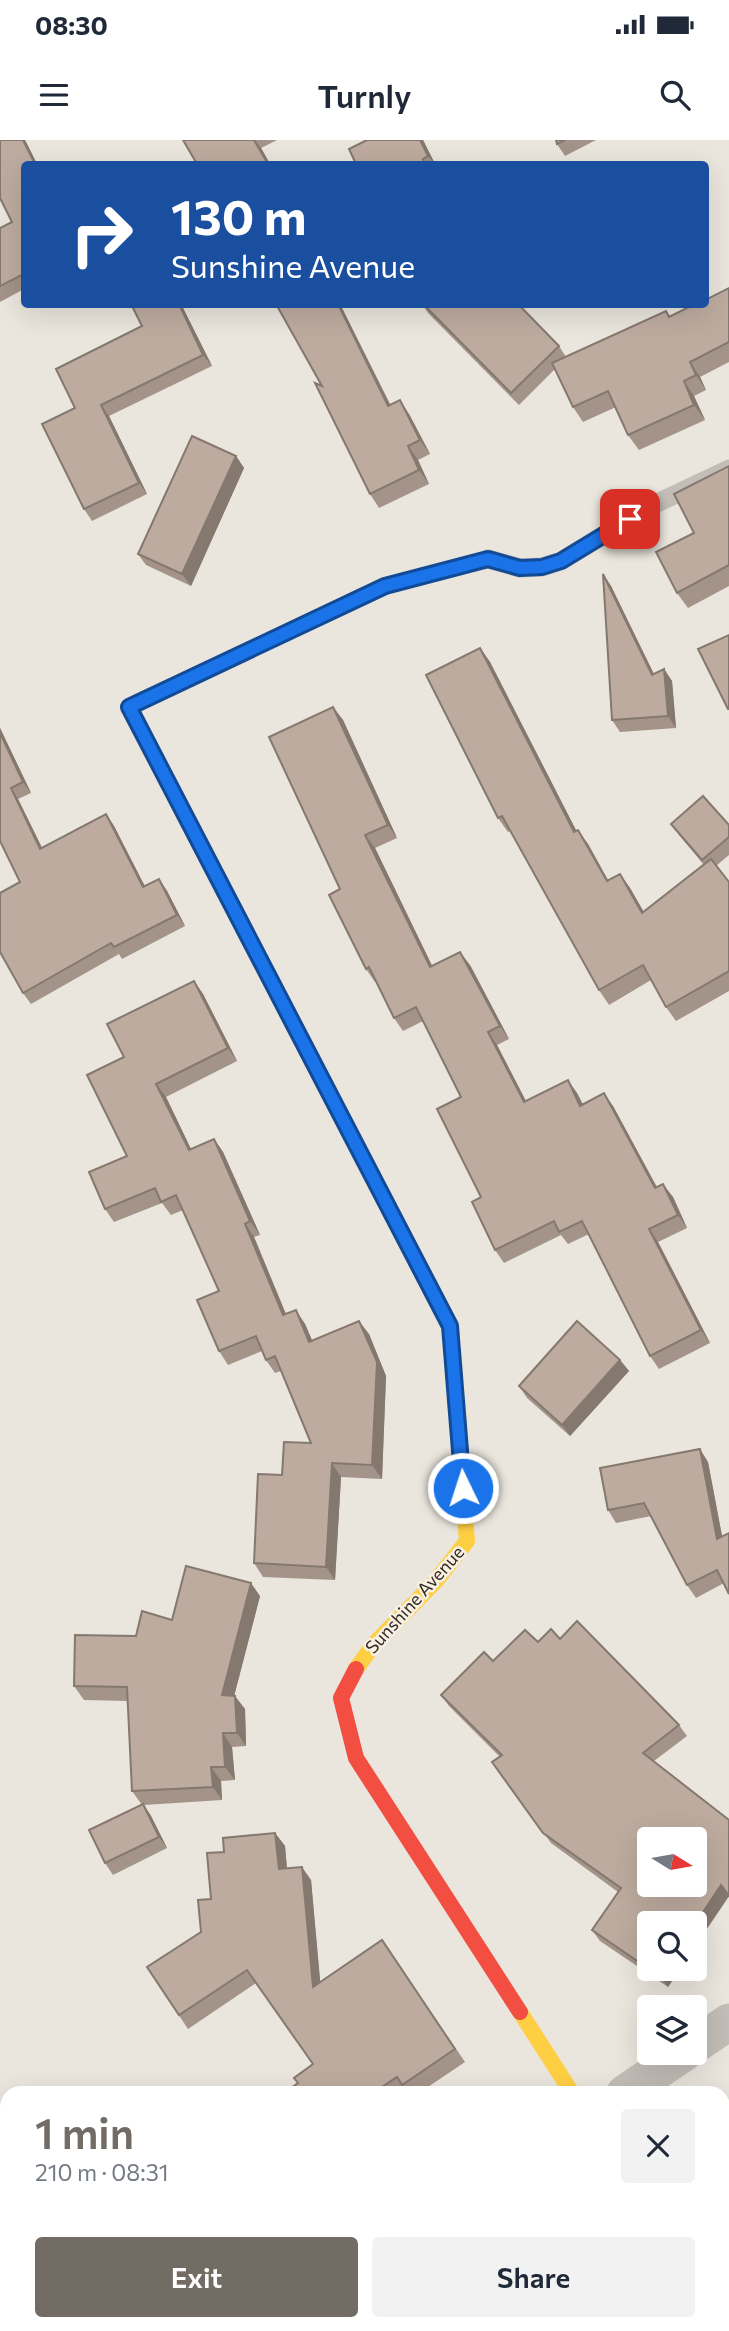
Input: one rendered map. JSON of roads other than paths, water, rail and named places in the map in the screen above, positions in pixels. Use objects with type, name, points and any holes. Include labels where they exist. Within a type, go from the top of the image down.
[{"type":"street","name":"Sunshine Avenue","points":[[488,559],[385,586],[129,707],[450,1326],[467,1541],[435,1582],[374,1644],[356,1669],[341,1698],[356,1758],[567,2086]]},
{"type":"street","points":[[707,2037],[729,2022]]},
{"type":"street","points":[[635,2086],[666,2065]]},
{"type":"lane","points":[[488,559],[520,568],[542,567],[561,561],[653,505],[729,469]]}]
